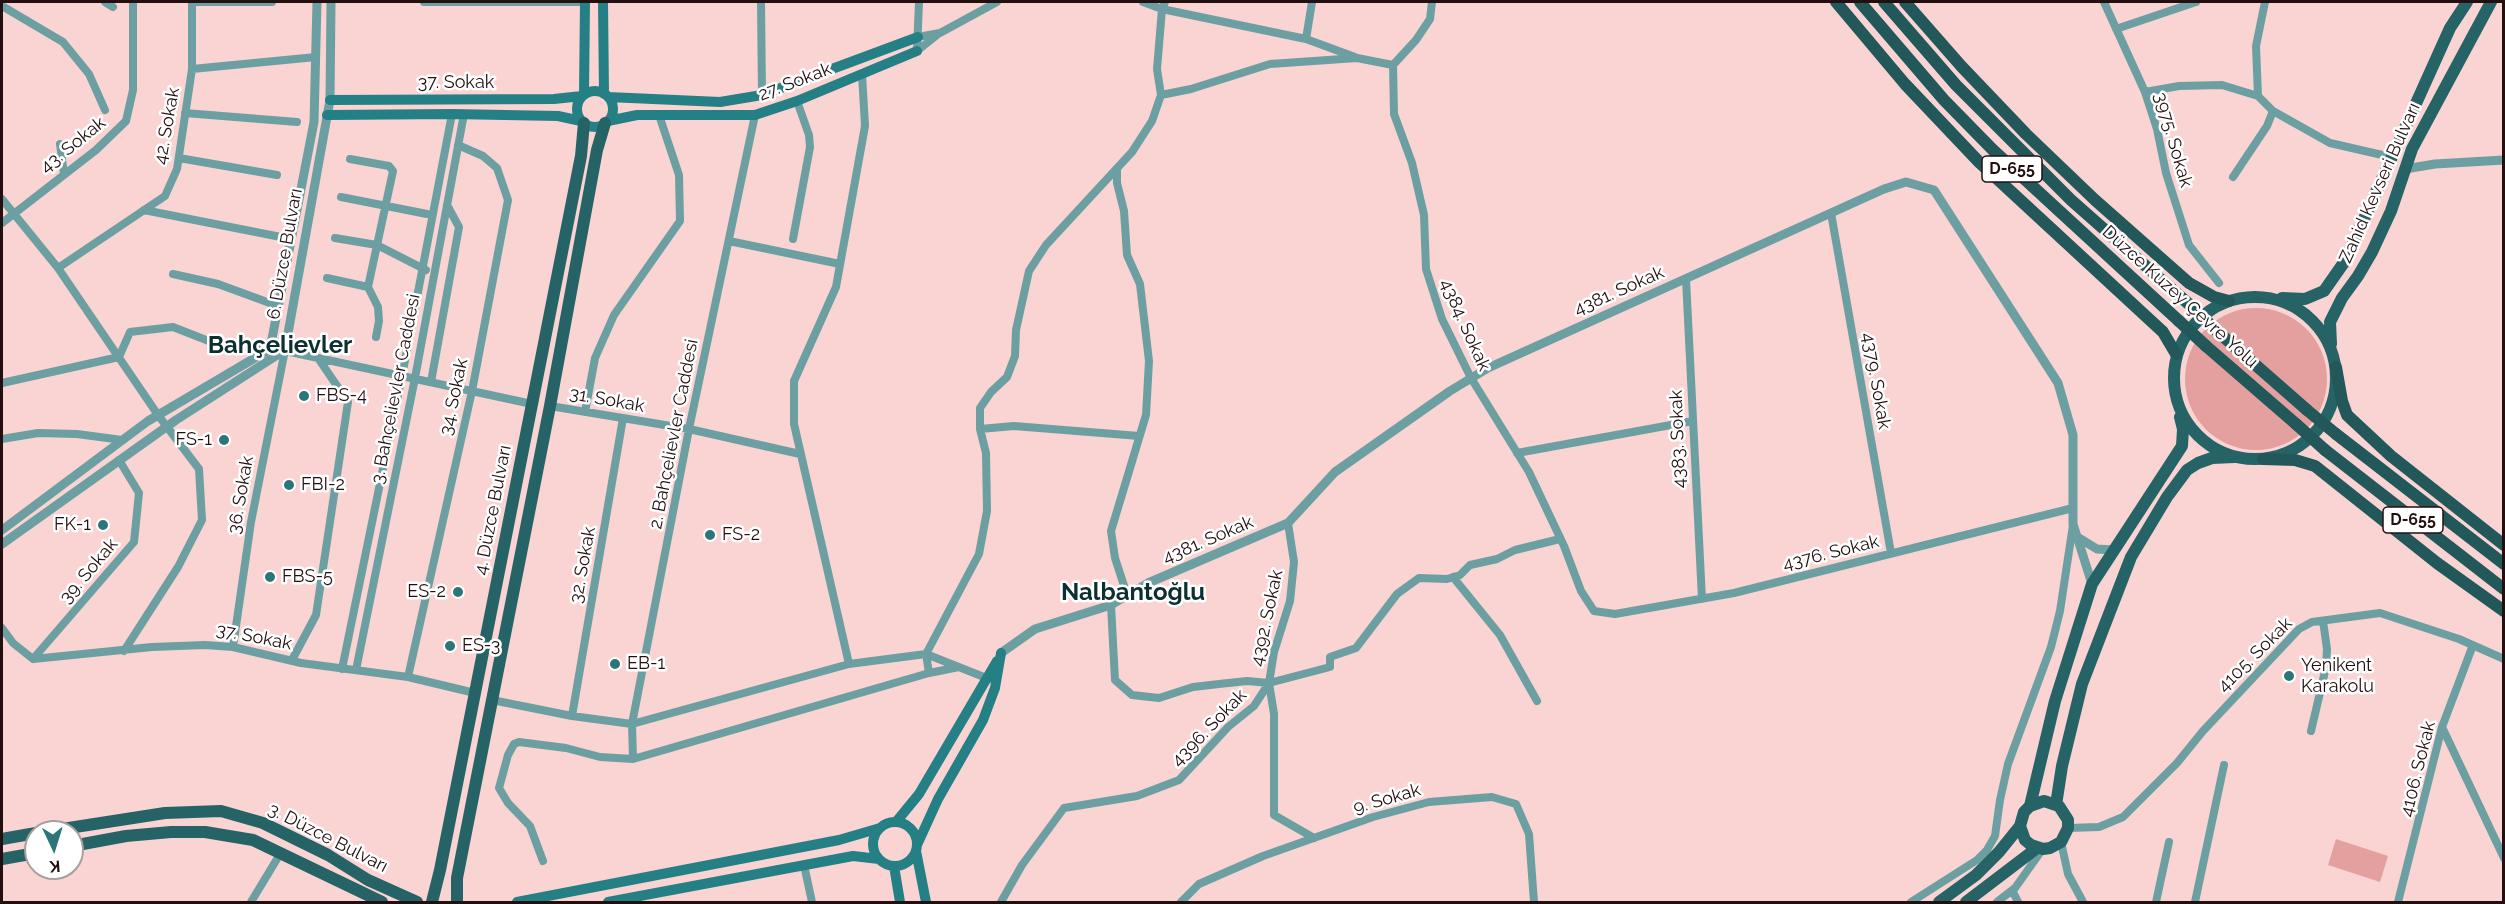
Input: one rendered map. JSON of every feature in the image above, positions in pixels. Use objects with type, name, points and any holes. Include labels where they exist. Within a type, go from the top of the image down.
[{"type":"highway","points":[[1836,2],[1905,84],[1971,153],[2163,332],[2176,354]]},
{"type":"highway","name":"Düzce Kuzey Çevre Yolu","points":[[1860,2],[1944,100],[1993,150],[2206,346],[2325,450],[2504,589]]},
{"type":"highway","name":"Düzce Kuzey Çevre Yolu","points":[[1884,2],[1956,85],[2071,201],[2307,410],[2504,564]]},
{"type":"highway","points":[[1905,2],[1962,67],[2026,134],[2095,200],[2189,283],[2214,297],[2229,301]]},
{"type":"highway","points":[[2336,367],[2347,415],[2391,456],[2504,545]]},
{"type":"highway","points":[[2263,459],[2295,460],[2315,466],[2504,611]]},
{"type":"main road","points":[[583,122],[577,105],[583,95],[585,2]]},
{"type":"main road","points":[[327,115],[558,116],[594,127],[607,122],[612,111],[606,95],[603,2]]},
{"type":"main road","name":"Zahid Kevseri Bulvarı","points":[[2273,298],[2305,299],[2324,291],[2345,261],[2450,28],[2467,2]]},
{"type":"main road","name":"Zahid Kevseri Bulvarı","points":[[2331,348],[2330,322],[2342,298],[2372,252],[2391,211],[2412,149],[2491,2]]},
{"type":"main road","points":[[583,95],[592,91],[606,95],[720,102],[762,95],[918,37]]},
{"type":"main road","name":"27. Sokak","points":[[607,122],[637,115],[755,115],[917,51]]},
{"type":"main road","name":"37. Sokak","points":[[330,100],[519,99],[583,95]]},
{"type":"main road","points":[[519,99],[519,115]]},
{"type":"main road","points":[[409,100],[409,114]]},
{"type":"main road","name":"4. Düzce Bulvarı","points":[[432,903],[581,156],[583,122]]},
{"type":"main road","name":"4. Düzce Bulvarı","points":[[457,903],[457,878],[550,406],[597,150],[607,122]]},
{"type":"main road","points":[[2030,806],[2055,701],[2092,584],[2182,446],[2183,429],[2173,380],[2176,354],[2186,334],[2200,316],[2219,304],[2245,296],[2273,298],[2298,308],[2318,325],[2331,348],[2336,367],[2336,386],[2332,405],[2322,423],[2308,439],[2290,451],[2263,459],[2212,458],[2198,463],[2187,470],[2167,497],[2131,557],[2082,684],[2061,766],[2056,805]]},
{"type":"main road","points":[[2177,404],[2189,427],[2210,446],[2235,457]]},
{"type":"main road","points":[[517,903],[839,840],[896,822],[919,794],[1001,653]]},
{"type":"main road","points":[[608,903],[853,856],[879,859],[894,866],[908,862],[938,799],[983,720],[995,688],[1001,653]]},
{"type":"main road","points":[[1939,903],[1976,875],[2020,826],[2024,812],[2030,806],[2044,801],[2056,805],[2065,812],[2068,828],[2061,842],[2050,848],[2040,848],[2025,840],[2020,826]]},
{"type":"main road","name":"3. Düzce Bulvarı","points":[[84,826],[165,813],[221,811],[263,823],[328,855],[368,880],[417,903]]},
{"type":"main road","points":[[896,822],[909,826],[916,838],[926,903]]},
{"type":"main road","points":[[879,859],[875,853],[873,840],[880,828]]},
{"type":"main road","name":"3. Düzce Bulvarı","points":[[84,844],[126,836],[171,832],[205,832],[253,840],[382,903]]},
{"type":"main road","points":[[2,839],[24,835]]},
{"type":"main road","points":[[1966,903],[2040,848]]},
{"type":"main road","points":[[2,860],[24,855]]},
{"type":"main road","points":[[894,866],[900,903]]},
{"type":"main road","points":[[432,903],[449,903]]},
{"type":"street","points":[[105,2],[112,7]]},
{"type":"street","name":"43. Sokak","points":[[2,223],[13,212],[96,150],[126,121],[134,90],[133,2]]},
{"type":"street","points":[[192,2],[272,2]]},
{"type":"street","name":"42. Sokak","points":[[58,268],[165,196],[177,169],[192,69],[192,2]]},
{"type":"street","name":"6. Düzce Bulvarı","points":[[270,350],[314,122],[317,2]]},
{"type":"street","name":"6. Düzce Bulvarı","points":[[285,351],[330,100],[331,2]]},
{"type":"street","points":[[424,2],[585,2]]},
{"type":"street","points":[[761,2],[762,95]]},
{"type":"street","points":[[917,51],[919,2]]},
{"type":"street","points":[[917,51],[940,33],[997,2]]},
{"type":"street","points":[[1143,2],[1306,39],[1357,58],[1393,65],[1416,40],[1430,19],[1432,2]]},
{"type":"street","points":[[1306,39],[1312,2]]},
{"type":"street","name":"3975. Sokak","points":[[2104,2],[2145,92],[2157,129],[2166,173],[2189,245],[2218,283]]},
{"type":"street","points":[[2116,28],[2196,2]]},
{"type":"street","points":[[2258,96],[2256,46],[2265,2]]},
{"type":"street","points":[[929,673],[926,654],[979,554],[987,511],[986,453],[980,429],[980,408],[991,392],[1007,377],[1015,356],[1016,330],[1029,271],[1046,245],[1132,152],[1152,121],[1161,95],[1157,69],[1163,5]]},
{"type":"street","points":[[2,6],[63,42],[89,74],[105,110]]},
{"type":"street","points":[[918,37],[940,33]]},
{"type":"street","points":[[192,69],[316,57]]},
{"type":"street","points":[[1161,95],[1191,90],[1270,64],[1357,58]]},
{"type":"street","name":"4384. Sokak","points":[[1393,65],[1394,114],[1412,163],[1424,215],[1426,269],[1442,318],[1472,378],[1529,472],[1581,591],[1594,611]]},
{"type":"street","points":[[849,664],[794,424],[794,381],[836,287],[865,126],[862,74]]},
{"type":"street","points":[[2145,92],[2179,86],[2222,85],[2258,96],[2273,111],[2330,143],[2391,157]]},
{"type":"street","points":[[793,239],[810,147],[809,135],[797,100]]},
{"type":"street","points":[[2233,177],[2267,126],[2273,111]]},
{"type":"street","points":[[185,113],[297,122]]},
{"type":"street","name":"3. Bahçelievler Caddesi","points":[[356,670],[415,378],[447,205],[458,145],[458,114]]},
{"type":"street","name":"3. Bahçelievler Caddesi","points":[[342,669],[423,269],[458,114]]},
{"type":"street","points":[[585,412],[595,358],[614,315],[680,221],[679,175],[659,115]]},
{"type":"street","name":"2. Bahçelievler Caddesi","points":[[633,759],[632,724],[689,429],[755,115]]},
{"type":"street","points":[[60,144],[64,174]]},
{"type":"street","name":"34. Sokak","points":[[408,677],[472,391],[508,200],[497,168],[483,156],[458,145]]},
{"type":"street","points":[[178,158],[277,175]]},
{"type":"street","points":[[350,159],[392,168],[368,287],[378,307],[379,321],[376,337]]},
{"type":"street","points":[[2405,169],[2435,164],[2504,160]]},
{"type":"street","points":[[1117,169],[1117,183],[1124,212],[1127,255],[1140,284],[1149,361],[1146,415],[1111,531],[1115,558],[1126,595]]},
{"type":"street","name":"4381. Sokak","points":[[1001,653],[1035,629],[1111,605],[1148,583],[1288,523],[1335,472],[1488,369],[1884,189],[1906,182],[1934,190],[2058,383],[2073,435],[2073,524],[2092,584]]},
{"type":"street","points":[[341,197],[427,214]]},
{"type":"street","points":[[2,199],[58,268],[158,415],[199,470],[202,520],[178,567],[124,651]]},
{"type":"street","points":[[431,382],[459,227],[447,205]]},
{"type":"street","points":[[144,210],[291,239]]},
{"type":"street","name":"4379. Sokak","points":[[1831,213],[1892,553]]},
{"type":"street","points":[[335,238],[377,245],[423,269],[434,272]]},
{"type":"street","points":[[729,242],[840,264]]},
{"type":"street","points":[[172,274],[218,284],[278,306]]},
{"type":"street","points":[[327,278],[368,287]]},
{"type":"street","name":"4383. Sokak","points":[[1686,279],[1702,599]]},
{"type":"street","points":[[119,357],[130,332],[173,327],[219,345],[285,351],[532,404]]},
{"type":"street","points":[[2,530],[158,415],[270,350]]},
{"type":"street","points":[[2,544],[167,426],[285,351]]},
{"type":"street","name":"36. Sokak","points":[[233,646],[250,522],[285,351]]},
{"type":"street","points":[[2,383],[119,357]]},
{"type":"street","points":[[292,660],[316,615],[348,402],[318,358]]},
{"type":"street","name":"31. Sokak","points":[[550,406],[689,429],[800,454]]},
{"type":"street","name":"32. Sokak","points":[[572,716],[623,418]]},
{"type":"street","points":[[1518,453],[1693,421]]},
{"type":"street","points":[[980,429],[1014,426],[1140,436]]},
{"type":"street","points":[[2,439],[38,433],[77,434],[122,440]]},
{"type":"street","name":"39. Sokak","points":[[33,659],[134,542],[139,493],[119,460]]},
{"type":"street","name":"4376. Sokak","points":[[1594,611],[1615,614],[1734,593],[2073,508]]},
{"type":"street","name":"4392. Sokak","points":[[1269,683],[1274,652],[1290,601],[1294,562],[1288,523]]},
{"type":"street","points":[[1911,903],[1977,860],[1987,850],[1995,836],[2008,764],[2051,647],[2060,611],[2073,524]]},
{"type":"street","points":[[2079,538],[2097,549],[2114,550]]},
{"type":"street","points":[[1111,605],[1115,680],[1132,695],[1159,698],[1193,687],[1246,681],[1269,683],[1330,667],[1330,657],[1356,648],[1397,594],[1419,578],[1453,577],[1460,575],[1470,565],[1497,559],[1515,550],[1560,539]]},
{"type":"street","points":[[1453,577],[1500,635],[1537,701]]},
{"type":"street","name":"4105. Sokak","points":[[2068,828],[2099,827],[2123,816],[2177,763],[2203,730],[2299,629],[2312,622],[2380,613],[2474,645],[2504,659]]},
{"type":"street","points":[[2312,731],[2326,667],[2327,649],[2323,621]]},
{"type":"street","points":[[2,628],[13,643],[33,659]]},
{"type":"street","name":"37. Sokak","points":[[33,659],[205,645],[233,646],[342,669],[408,677],[475,693]]},
{"type":"street","name":"4106. Sokak","points":[[2398,903],[2442,728],[2474,645]]},
{"type":"street","points":[[492,700],[572,716],[632,724],[849,664],[926,654],[987,677],[995,688]]},
{"type":"street","points":[[543,861],[530,826],[508,803],[499,788],[508,755],[514,744],[526,741],[600,757],[633,759],[929,673],[959,667]]},
{"type":"street","points":[[1269,683],[1275,714],[1274,815],[1314,838]]},
{"type":"street","name":"4396. Sokak","points":[[1001,903],[1022,865],[1064,808],[1137,796],[1179,780],[1228,727],[1254,706],[1269,683]]},
{"type":"street","points":[[2442,728],[2504,858]]},
{"type":"street","points":[[2195,903],[2224,765]]},
{"type":"street","name":"9. Sokak","points":[[1181,903],[1199,884],[1263,856],[1373,817],[1429,802],[1492,797],[1516,804],[1529,834],[1534,903]]},
{"type":"street","points":[[2061,842],[2068,874],[2083,903]]},
{"type":"street","points":[[2156,903],[2169,842]]},
{"type":"street","points":[[1997,903],[2012,891],[2040,848]]},
{"type":"street","points":[[251,903],[280,854]]},
{"type":"street","points":[[804,865],[812,903]]},
{"type":"street","points":[[2012,891],[2018,903]]},
{"type":"shaded area","points":[[2256,308],[2283,313],[2306,329],[2322,352],[2327,379],[2322,406],[2306,429],[2283,445],[2256,450],[2229,445],[2206,429],[2190,406],[2185,379],[2190,352],[2206,329],[2229,313]]},
{"type":"shaded area","points":[[2336,839],[2388,856],[2380,882],[2328,865]]},
{"type":"place","name":"FBS-4","points":[[304,396]]},
{"type":"place","name":"FS-1","points":[[224,440]]},
{"type":"place","name":"FBI-2","points":[[289,485]]},
{"type":"place","name":"FK-1","points":[[103,525]]},
{"type":"place","name":"FS-2","points":[[710,535]]},
{"type":"place","name":"FBS-5","points":[[270,577]]},
{"type":"place","name":"ES-2","points":[[458,592]]},
{"type":"place","name":"ES-3","points":[[450,646]]},
{"type":"place","name":"EB-1","points":[[615,664]]},
{"type":"place","name":"Yenikent Karakolu","points":[[2289,676]]},
{"type":"district","name":"Bahçelievler","points":[[280,346]]},
{"type":"district","name":"Nalbantoğlu","points":[[1133,593]]}]
